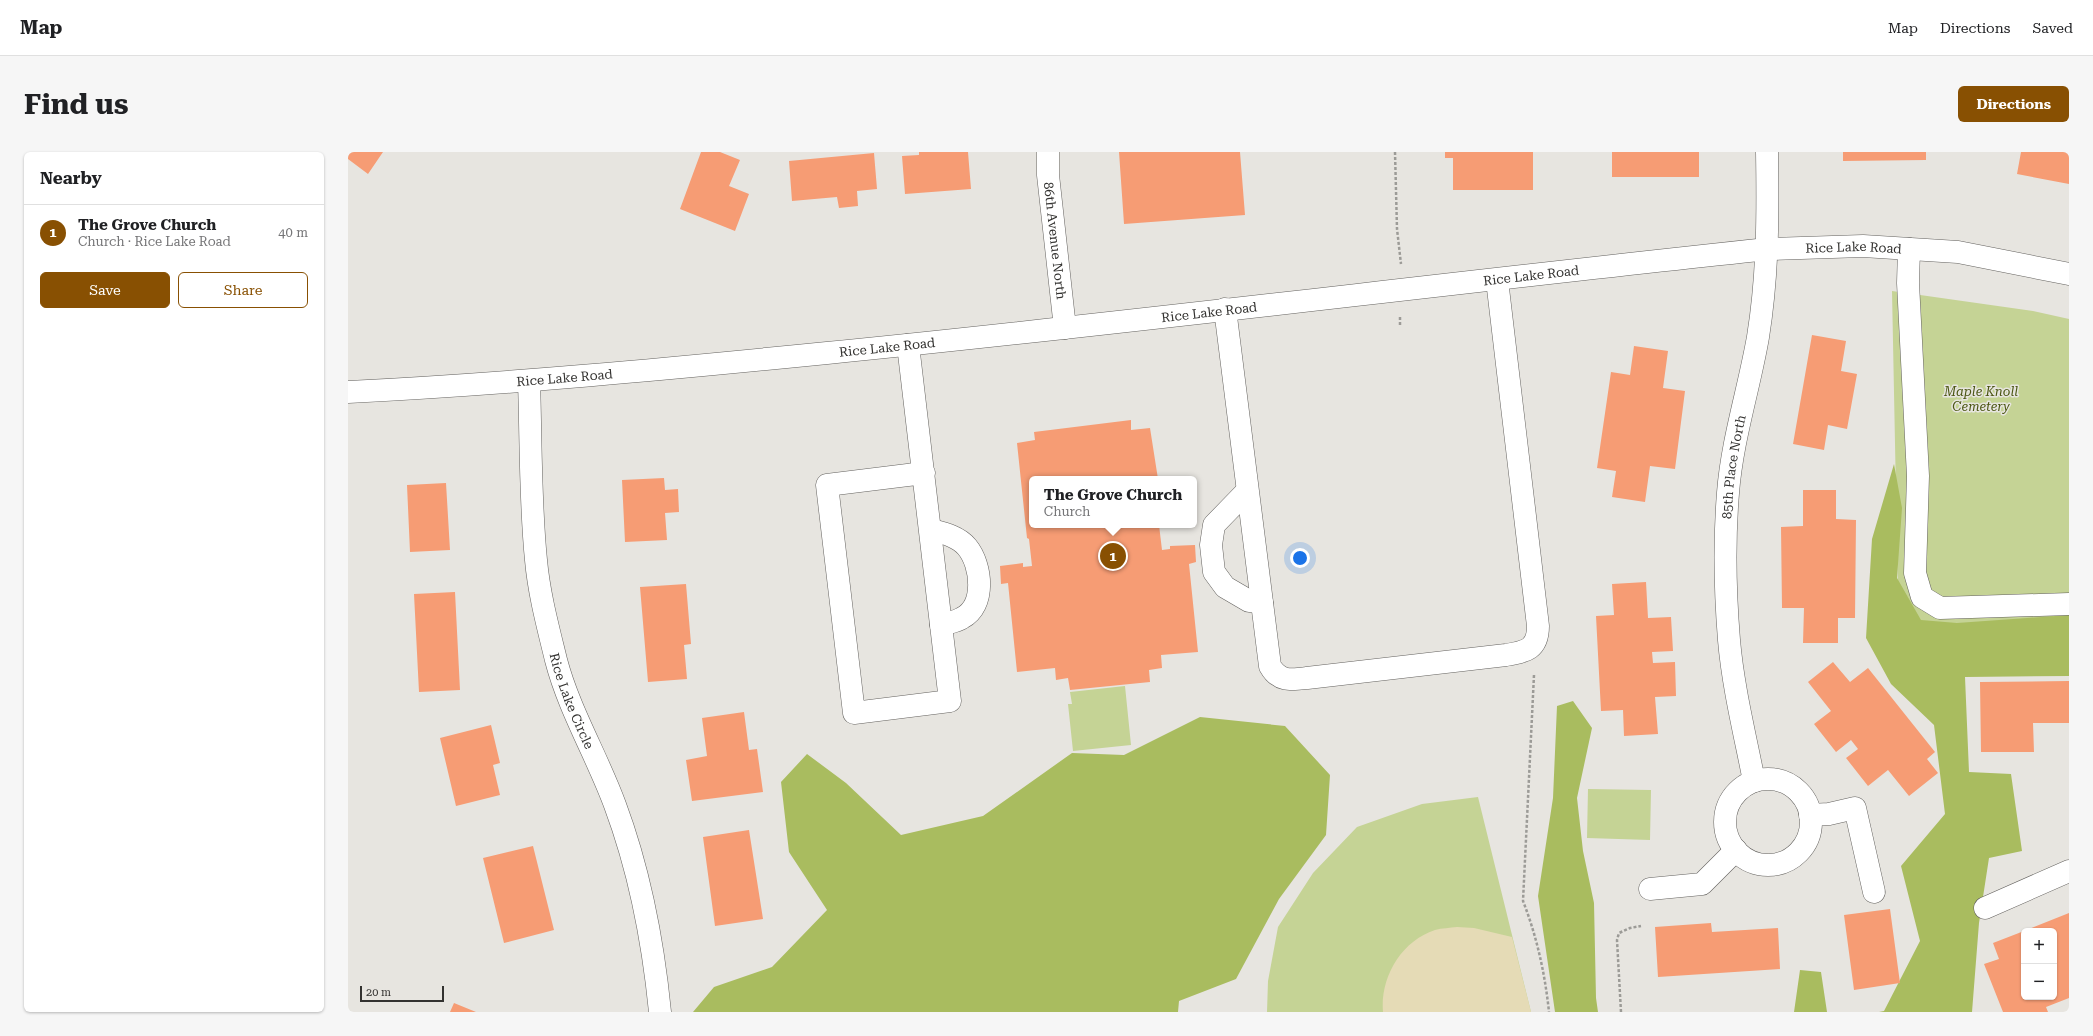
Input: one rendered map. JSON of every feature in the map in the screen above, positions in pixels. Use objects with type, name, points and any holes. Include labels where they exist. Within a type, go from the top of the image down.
[{"type":"street","name":"86th Avenue North","points":[[1048,152],[1048,175],[1065,328]]},
{"type":"street","name":"85th Place North","points":[[1754,781],[1729,641],[1726,583],[1726,536],[1728,491],[1746,387],[1758,337],[1768,249],[1768,152]]},
{"type":"street","name":"Rice Lake Road","points":[[348,392],[529,381],[681,368],[1065,328],[1768,249],[1863,246],[1958,252],[2069,274]]},
{"type":"street","points":[[1909,249],[1908,283],[1918,476],[1915,572],[1922,597],[1940,608],[2069,604]]},
{"type":"street","points":[[1225,309],[1270,666],[1280,678],[1287,680],[1506,656],[1530,648],[1538,634],[1497,280]]},
{"type":"street","points":[[908,345],[924,473],[931,530],[950,701],[854,713],[827,485],[924,473]]},
{"type":"street","name":"Rice Lake Circle","points":[[529,381],[532,491],[536,562],[546,618],[557,662],[573,708],[614,804],[630,850],[644,898],[652,944],[660,1012]]},
{"type":"street","points":[[1247,491],[1214,525],[1212,545],[1214,572],[1225,586],[1237,594],[1249,601],[1262,603]]},
{"type":"street","points":[[931,530],[951,535],[966,546],[978,565],[979,587],[975,607],[962,618],[941,625]]},
{"type":"street","points":[[1767,779],[1781,780],[1793,786],[1803,796],[1810,815],[1810,835],[1804,847],[1794,857],[1782,863],[1768,865],[1753,863],[1740,855],[1730,843],[1726,829],[1726,814],[1731,800],[1741,789],[1754,781],[1767,779]]},
{"type":"street","points":[[1810,815],[1829,814],[1855,808],[1874,892]]},
{"type":"street","points":[[1650,889],[1702,884],[1736,850]]},
{"type":"street","points":[[1985,908],[2069,871]]},
{"type":"path","points":[[1395,152],[1397,229],[1401,267]]},
{"type":"path","points":[[1400,313],[1400,325]]},
{"type":"path","points":[[1530,648],[1535,682],[1522,901],[1533,926],[1545,977],[1549,1012]]},
{"type":"path","points":[[1621,1012],[1617,940],[1619,933],[1630,928],[1641,926]]},
{"type":"green space","name":"Maple Knoll Cemetery","points":[[1892,291],[2033,311],[2069,319],[2069,637],[1899,646]]},
{"type":"green space","points":[[1894,464],[1902,508],[1897,578],[1921,620],[1957,623],[2069,615],[2069,676],[1965,677],[1969,772],[2011,774],[2022,851],[1989,858],[1979,923],[1972,1012],[1879,1012],[1884,1011],[1920,941],[1901,866],[1945,814],[1934,725],[1891,684],[1866,638],[1872,539]]},
{"type":"green space","points":[[1125,686],[1131,745],[1073,751],[1068,704],[1072,704],[1070,692]]},
{"type":"green space","points":[[1573,701],[1592,728],[1577,798],[1583,851],[1594,903],[1596,998],[1598,1012],[1555,1012],[1538,896],[1553,798],[1557,706]]},
{"type":"green space","points":[[1200,717],[1285,726],[1330,775],[1326,835],[1279,899],[1236,979],[1179,1001],[1178,1012],[693,1012],[714,987],[772,967],[827,910],[789,852],[781,782],[807,754],[846,783],[901,835],[983,816],[1072,753],[1124,755]]},
{"type":"green space","points":[[1588,789],[1651,790],[1650,840],[1587,838]]},
{"type":"green space","points":[[1478,797],[1531,1012],[1267,1012],[1268,981],[1278,927],[1313,873],[1357,827],[1422,804]]},
{"type":"green space","points":[[1800,970],[1821,972],[1827,1012],[1794,1012]]},
{"type":"sand","points":[[1457,927],[1474,928],[1512,937],[1531,1012],[1383,1012],[1385,986],[1389,974],[1395,962],[1403,952],[1423,935],[1438,929]]},
{"type":"building","points":[[348,152],[383,152],[368,174],[348,159]]},
{"type":"building","points":[[701,152],[720,152],[740,160],[729,186],[749,194],[735,231],[680,209]]},
{"type":"building","points":[[919,152],[968,152],[971,189],[905,194],[902,156],[919,155]]},
{"type":"building","points":[[1119,152],[1240,152],[1245,215],[1124,224]]},
{"type":"building","points":[[1445,152],[1533,152],[1533,190],[1453,190],[1453,158],[1445,158]]},
{"type":"building","points":[[1612,152],[1699,152],[1699,177],[1612,177]]},
{"type":"building","points":[[1843,152],[1926,152],[1926,160],[1843,161]]},
{"type":"building","points":[[2021,152],[2069,152],[2069,184],[2017,174]]},
{"type":"building","points":[[874,153],[877,189],[857,191],[858,206],[839,208],[837,197],[792,201],[789,161]]},
{"type":"building","points":[[1812,335],[1846,341],[1841,371],[1857,374],[1847,429],[1828,425],[1824,450],[1793,444]]},
{"type":"building","points":[[1634,346],[1668,351],[1663,388],[1685,391],[1675,469],[1650,466],[1645,502],[1612,497],[1616,471],[1597,468],[1611,372],[1630,375]]},
{"type":"building","points":[[1131,420],[1131,430],[1150,428],[1158,476],[1029,476],[1029,528],[1159,528],[1162,550],[1170,549],[1170,546],[1195,545],[1196,562],[1189,564],[1198,652],[1161,655],[1162,668],[1149,670],[1150,682],[1070,690],[1068,678],[1056,680],[1055,668],[1017,672],[1008,583],[1001,584],[1000,566],[1023,563],[1023,567],[1032,566],[1029,539],[1027,538],[1017,443],[1035,440],[1034,432]]},
{"type":"building","points":[[664,478],[665,490],[678,489],[679,512],[665,513],[667,540],[625,542],[622,480]]},
{"type":"building","points":[[446,483],[450,550],[410,552],[407,485]]},
{"type":"building","points":[[1803,490],[1836,490],[1836,519],[1856,520],[1855,618],[1838,618],[1838,643],[1803,643],[1804,608],[1782,608],[1781,527],[1803,526]]},
{"type":"building","points":[[1646,582],[1648,618],[1671,617],[1673,651],[1652,652],[1653,663],[1675,662],[1676,696],[1655,697],[1658,734],[1624,736],[1623,710],[1601,711],[1596,616],[1614,615],[1612,584]]},
{"type":"building","points":[[686,584],[691,644],[684,645],[687,679],[648,682],[640,587]]},
{"type":"building","points":[[455,592],[460,690],[419,692],[414,594]]},
{"type":"building","points":[[1833,662],[1850,682],[1868,668],[1935,752],[1927,759],[1938,773],[1909,796],[1888,770],[1868,786],[1846,758],[1858,749],[1851,740],[1836,752],[1814,724],[1831,711],[1808,682]]},
{"type":"building","points":[[2069,681],[2069,723],[2033,723],[2034,752],[1981,752],[1980,682]]},
{"type":"building","points":[[744,712],[749,750],[757,749],[763,792],[692,801],[686,760],[707,756],[702,718]]},
{"type":"building","points":[[491,725],[500,763],[493,765],[500,795],[456,806],[440,738]]},
{"type":"building","points":[[749,830],[763,919],[715,926],[703,837]]},
{"type":"building","points":[[533,846],[554,930],[504,943],[483,858]]},
{"type":"building","points":[[1890,909],[1900,983],[1854,990],[1844,915]]},
{"type":"building","points":[[2069,913],[2069,998],[2046,1007],[2048,1012],[2003,1012],[1984,964],[1999,959],[1993,943],[2021,932],[2021,1000],[2057,1000],[2057,928],[2031,928]]},
{"type":"building","points":[[1711,923],[1712,932],[1778,928],[1780,969],[1658,977],[1655,927]]},
{"type":"building","points":[[454,1003],[476,1012],[450,1012]]},
{"type":"place","name":"The Grove Church","points":[[1113,556]]}]
